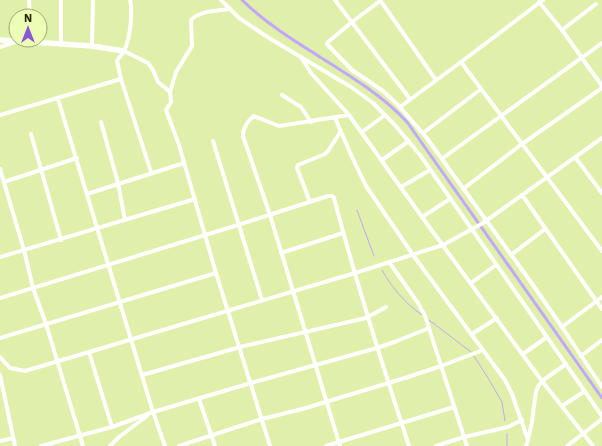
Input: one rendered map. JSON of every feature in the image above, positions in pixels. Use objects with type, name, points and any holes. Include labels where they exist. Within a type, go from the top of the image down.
[{"type":"main road","points":[[48,43],[92,46],[124,51]]},
{"type":"street","points":[[61,0],[61,44]]},
{"type":"street","points":[[92,46],[93,0]]},
{"type":"street","points":[[130,0],[131,13],[128,40],[124,51],[117,62],[151,172]]},
{"type":"street","points":[[221,0],[239,18],[351,86],[373,103],[385,115],[420,155],[474,229],[496,265],[602,416]]},
{"type":"street","points":[[335,0],[410,99]]},
{"type":"street","points":[[436,80],[380,1],[352,22],[327,44],[352,70],[383,91],[400,107],[423,133],[443,158],[484,222],[511,254],[581,356],[601,380],[602,387]]},
{"type":"street","points":[[400,107],[541,1],[602,87],[522,144],[463,190]]},
{"type":"street","points":[[562,30],[596,4]]},
{"type":"street","points":[[229,9],[195,16],[191,20],[192,46],[176,72],[170,92],[170,102],[166,110],[184,163],[216,273],[270,446]]},
{"type":"street","points":[[443,158],[602,43]]},
{"type":"street","points":[[124,51],[148,63],[158,82],[170,92]]},
{"type":"street","points":[[301,57],[311,73],[349,115],[362,132],[542,381],[593,446]]},
{"type":"street","points":[[461,62],[546,178],[602,251]]},
{"type":"street","points":[[0,115],[58,99],[121,79]]},
{"type":"street","points":[[423,133],[481,90]]},
{"type":"street","points":[[282,95],[301,107],[311,122]]},
{"type":"street","points":[[58,99],[153,412],[165,446]]},
{"type":"street","points":[[340,444],[270,215],[243,136],[245,128],[254,116],[279,126],[349,115]]},
{"type":"street","points":[[362,132],[385,115]]},
{"type":"street","points":[[335,118],[366,186],[413,255],[505,380],[522,420],[528,440]]},
{"type":"street","points":[[101,122],[118,183],[125,220]]},
{"type":"street","points":[[310,202],[297,168],[298,165],[325,154],[341,131]]},
{"type":"street","points":[[31,134],[61,240]]},
{"type":"street","points":[[0,357],[10,368],[25,371],[56,360],[131,340],[443,245],[474,229],[602,139]]},
{"type":"street","points":[[213,141],[262,300]]},
{"type":"street","points":[[382,160],[409,142]]},
{"type":"street","points":[[575,157],[602,193]]},
{"type":"street","points":[[4,182],[76,158]]},
{"type":"street","points":[[87,194],[151,172],[184,163]]},
{"type":"street","points":[[0,169],[24,250],[33,288],[46,324],[56,360],[81,435],[83,446]]},
{"type":"street","points":[[401,187],[430,170]]},
{"type":"street","points":[[522,195],[602,309]]},
{"type":"street","points":[[0,298],[332,196],[334,198],[377,348],[409,446]]},
{"type":"street","points":[[422,217],[450,198]]},
{"type":"street","points":[[0,258],[195,199]]},
{"type":"street","points":[[511,254],[545,228]]},
{"type":"street","points":[[281,253],[343,233]]},
{"type":"street","points":[[389,262],[418,303],[425,316],[467,446]]},
{"type":"street","points":[[471,283],[496,265]]},
{"type":"street","points":[[0,338],[216,273]]},
{"type":"street","points":[[562,327],[602,297]]},
{"type":"street","points":[[142,375],[240,348],[368,317],[386,307]]},
{"type":"street","points":[[472,334],[497,318]]},
{"type":"street","points":[[41,446],[112,427],[153,412],[250,383],[377,348],[429,328]]},
{"type":"street","points":[[523,354],[547,337]]},
{"type":"street","points":[[581,356],[602,340]]},
{"type":"street","points":[[179,446],[262,419],[327,402],[388,383],[441,366],[483,350]]},
{"type":"street","points":[[89,352],[112,427]]},
{"type":"street","points":[[526,446],[532,422],[536,391],[542,381],[566,364]]},
{"type":"street","points":[[0,375],[15,446]]},
{"type":"street","points":[[562,406],[585,391]]},
{"type":"street","points":[[200,399],[215,446]]},
{"type":"street","points":[[326,446],[340,444],[454,407]]},
{"type":"street","points":[[110,446],[119,437],[153,412]]},
{"type":"street","points":[[567,446],[602,419]]},
{"type":"street","points":[[436,446],[464,437],[508,427],[522,420]]},
{"type":"street","points":[[0,441],[13,438]]},
{"type":"waterway","points":[[242,0],[261,17],[303,47],[347,74],[368,89],[388,104],[407,122],[602,398]]},
{"type":"waterway","points":[[357,210],[374,256]]},
{"type":"waterway","points":[[382,270],[399,295],[422,315]]},
{"type":"waterway","points":[[429,320],[471,352]]},
{"type":"waterway","points":[[474,356],[502,402],[505,421]]},
{"type":"waterway","points":[[507,434],[507,446]]}]
